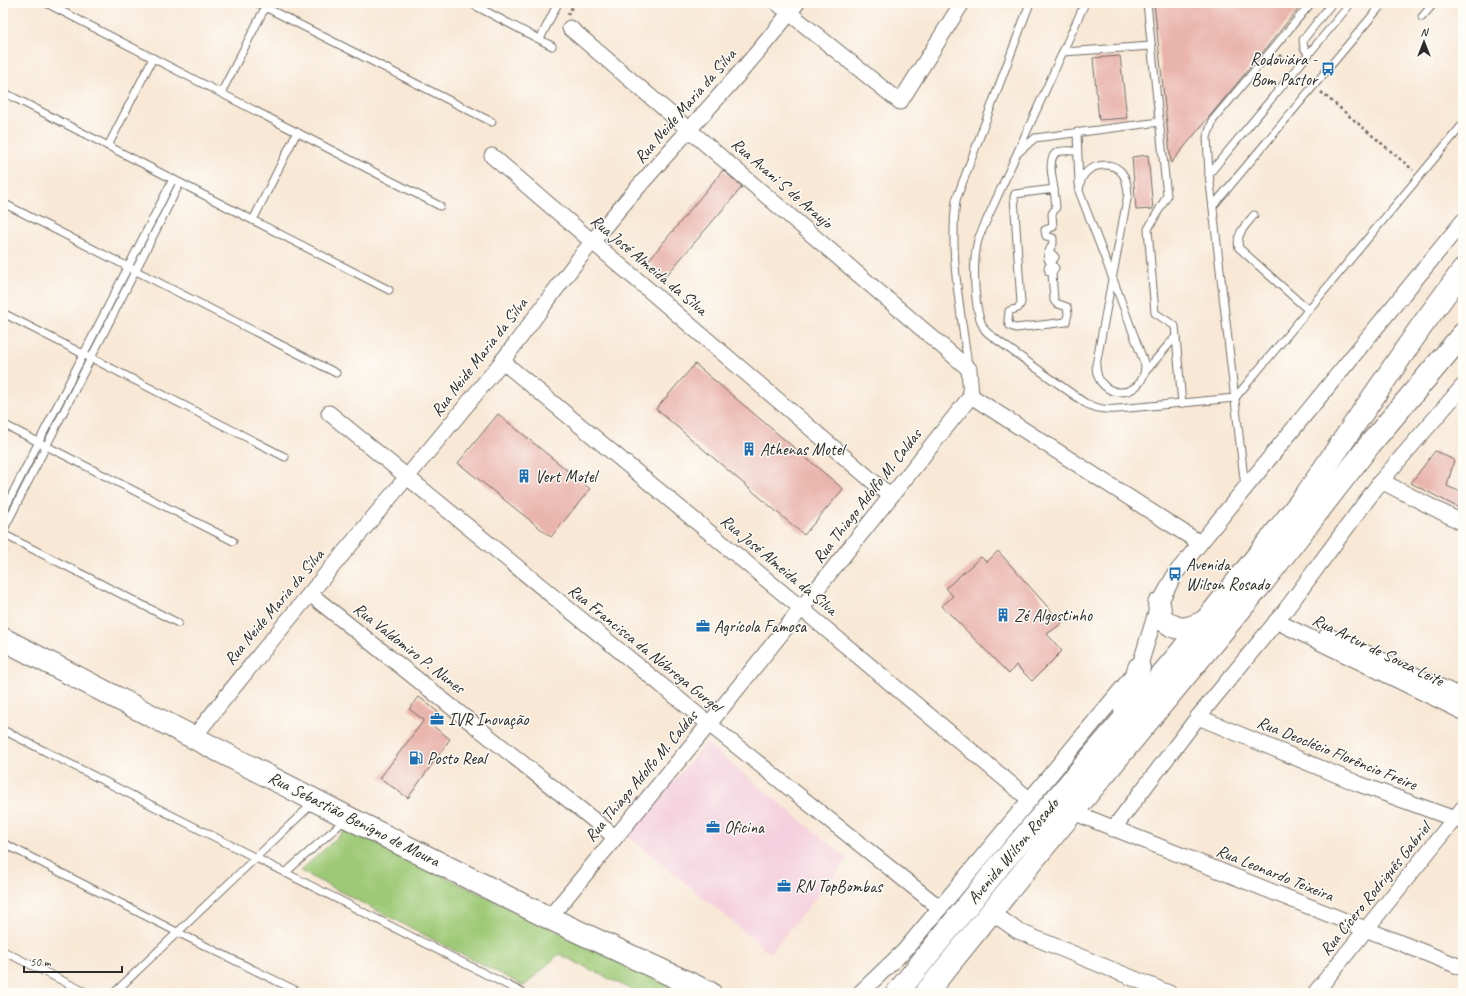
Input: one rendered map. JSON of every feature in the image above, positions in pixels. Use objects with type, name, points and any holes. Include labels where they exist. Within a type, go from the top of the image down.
[{"type":"main road","name":"Avenida Wilson Rosado","points":[[890,993],[903,985],[1000,865],[1205,621],[1306,495],[1421,327],[1463,270]]},
{"type":"main road","name":"Avenida Wilson Rosado","points":[[926,993],[1263,582],[1371,443],[1463,334]]},
{"type":"main road","points":[[1159,604],[1162,618],[1175,627],[1192,628],[1205,621]]},
{"type":"main road","name":"Rua Sebastião Benígno de Moura","points":[[3,639],[348,817],[549,918],[711,993]]},
{"type":"main road","points":[[1121,722],[1139,668]]},
{"type":"street","points":[[777,3],[793,8],[900,102],[962,3]]},
{"type":"street","name":"Rua Neide Maria da Silva","points":[[194,737],[251,664],[502,361],[592,242],[793,8]]},
{"type":"street","name":"Rua Avani S de Araujo","points":[[570,28],[969,368]]},
{"type":"street","name":"Rua José Almeida da Silva","points":[[492,156],[890,496]]},
{"type":"street","points":[[860,993],[904,950],[1139,668],[1159,604],[1176,574],[1245,487],[1463,221]]},
{"type":"street","name":"Rua José Almeida da Silva","points":[[502,361],[1030,800]]},
{"type":"street","points":[[969,368],[971,396],[1200,543]]},
{"type":"street","points":[[1113,829],[1198,717],[1280,616],[1381,481],[1463,386]]},
{"type":"street","name":"Rua Thiago Adolfo M. Caldas","points":[[549,918],[802,609],[890,496],[971,396]]},
{"type":"street","name":"Rua Francisca da Nóbrega Gurgel","points":[[329,413],[709,724],[940,908]]},
{"type":"street","points":[[1381,481],[1463,523]]},
{"type":"street","name":"Rua Valdomiro P. Nunes","points":[[310,594],[615,837]]},
{"type":"street","name":"Rua Artur de Souza Leite","points":[[1280,616],[1306,625],[1463,696]]},
{"type":"street","name":"Rua Artur de Souza Leite","points":[[1280,616],[1463,712]]},
{"type":"street","name":"Rua Deoclécio Florêncio Freire","points":[[1198,717],[1359,784],[1461,817]]},
{"type":"street","name":"Rua Leonardo Teixeira","points":[[1073,812],[1463,968]]},
{"type":"street","name":"Rua Cícero Rodriguês Gabriel","points":[[1315,993],[1461,817]]},
{"type":"street","points":[[991,912],[1018,931],[1169,993]]},
{"type":"lane","points":[[46,3],[440,206]]},
{"type":"lane","points":[[258,3],[266,5],[492,122]]},
{"type":"lane","points":[[470,3],[552,46]]},
{"type":"lane","points":[[540,39],[558,3]]},
{"type":"lane","points":[[969,368],[954,257],[953,224],[956,200],[1030,3]]},
{"type":"lane","points":[[1085,3],[1016,154],[975,249],[974,274],[979,312],[986,330],[1022,358],[1085,403],[1095,408],[1118,409],[1235,398],[1463,124]]},
{"type":"lane","points":[[1147,3],[1167,196],[1148,229],[1155,313],[1175,326],[1182,403]]},
{"type":"lane","points":[[1245,487],[1209,174],[1207,138],[1213,120],[1311,3]]},
{"type":"lane","points":[[1309,54],[1304,48],[1303,40],[1332,3]]},
{"type":"lane","points":[[1209,174],[1351,3]]},
{"type":"lane","points":[[1213,206],[1383,3]]},
{"type":"lane","points":[[1422,17],[1434,3]]},
{"type":"lane","points":[[222,93],[266,5]]},
{"type":"lane","points":[[1063,52],[1152,46]]},
{"type":"lane","points":[[108,146],[153,58]]},
{"type":"lane","points":[[3,92],[389,290]]},
{"type":"lane","points":[[1016,154],[1035,138],[1160,122]]},
{"type":"lane","points":[[253,220],[297,132]]},
{"type":"lane","points":[[1077,132],[1079,191],[1145,365],[1145,372]]},
{"type":"lane","points":[[1054,189],[1019,192],[1014,197],[1021,303],[1018,308],[1009,311],[1008,321],[1010,326],[1016,328],[1066,322],[1068,314],[1067,307],[1056,303],[1054,300],[1052,273],[1055,268],[1051,264],[1054,257],[1050,252],[1051,245],[1053,244],[1053,238],[1046,236],[1045,230],[1052,227],[1052,214],[1056,207],[1051,160],[1057,152],[1077,151]]},
{"type":"lane","points":[[1079,191],[1082,178],[1095,167],[1109,165],[1117,168],[1123,174],[1127,182],[1128,194],[1096,365],[1096,374],[1100,382],[1106,388],[1123,392],[1130,391],[1138,385],[1145,372],[1176,336]]},
{"type":"lane","points":[[177,181],[132,270],[91,358],[3,533],[178,623]]},
{"type":"lane","points":[[3,203],[336,373]]},
{"type":"lane","points":[[1254,215],[1238,235],[1237,242],[1239,248],[1308,310]]},
{"type":"lane","points":[[3,512],[84,354],[132,270]]},
{"type":"lane","points":[[3,314],[285,457]]},
{"type":"lane","points":[[3,424],[233,541]]},
{"type":"lane","points":[[3,542],[3,552]]},
{"type":"lane","points":[[3,730],[523,993]]},
{"type":"lane","points":[[114,993],[316,800]]},
{"type":"lane","points":[[285,873],[348,817]]},
{"type":"lane","points":[[3,843],[177,932],[301,993]]},
{"type":"lane","points":[[3,951],[87,993]]},
{"type":"path","points":[[1272,50],[1296,70]]},
{"type":"path","points":[[1314,85],[1420,176]]},
{"type":"shaded area","name":"Oficina","points":[[706,743],[848,859],[770,953],[628,836]]},
{"type":"green space","points":[[347,829],[684,993],[638,993],[559,954],[524,986],[300,871]]},
{"type":"building","points":[[1154,3],[1303,3],[1171,163]]},
{"type":"building","points":[[1120,56],[1127,118],[1099,120],[1093,58]]},
{"type":"building","points":[[1148,155],[1153,209],[1136,210],[1132,157]]},
{"type":"building","points":[[723,170],[742,187],[665,277],[648,261]]},
{"type":"building","name":"Athenas Motel","points":[[695,364],[843,489],[804,535],[656,409]]},
{"type":"building","name":"Vert Motel","points":[[498,414],[590,489],[551,537],[458,463]]},
{"type":"building","points":[[1435,451],[1454,460],[1447,486],[1463,493],[1463,510],[1411,483]]},
{"type":"building","name":"Zé Algostinho","points":[[998,551],[1062,623],[1047,634],[1062,651],[1032,681],[1016,665],[1009,674],[942,606],[953,596],[946,588],[981,557],[987,562]]},
{"type":"building","name":"Posto Real","points":[[419,697],[438,712],[429,723],[450,739],[408,798],[380,778],[424,720],[409,709]]},
{"type":"place","name":"Rodoviára - Bom Pastor","points":[[1328,69]]},
{"type":"place","name":"Athenas Motel","points":[[749,449]]},
{"type":"place","name":"Vert Motel","points":[[524,476]]},
{"type":"place","name":"Avenida Wilson Rosado","points":[[1175,574]]},
{"type":"place","name":"Zé Algostinho","points":[[1003,615]]},
{"type":"place","name":"Agrícola Famosa","points":[[703,626]]},
{"type":"place","name":"IVR Inovação","points":[[437,719]]},
{"type":"place","name":"Posto Real","points":[[416,758]]},
{"type":"place","name":"Oficina","points":[[713,827]]},
{"type":"place","name":"RN TopBombas","points":[[784,886]]}]
